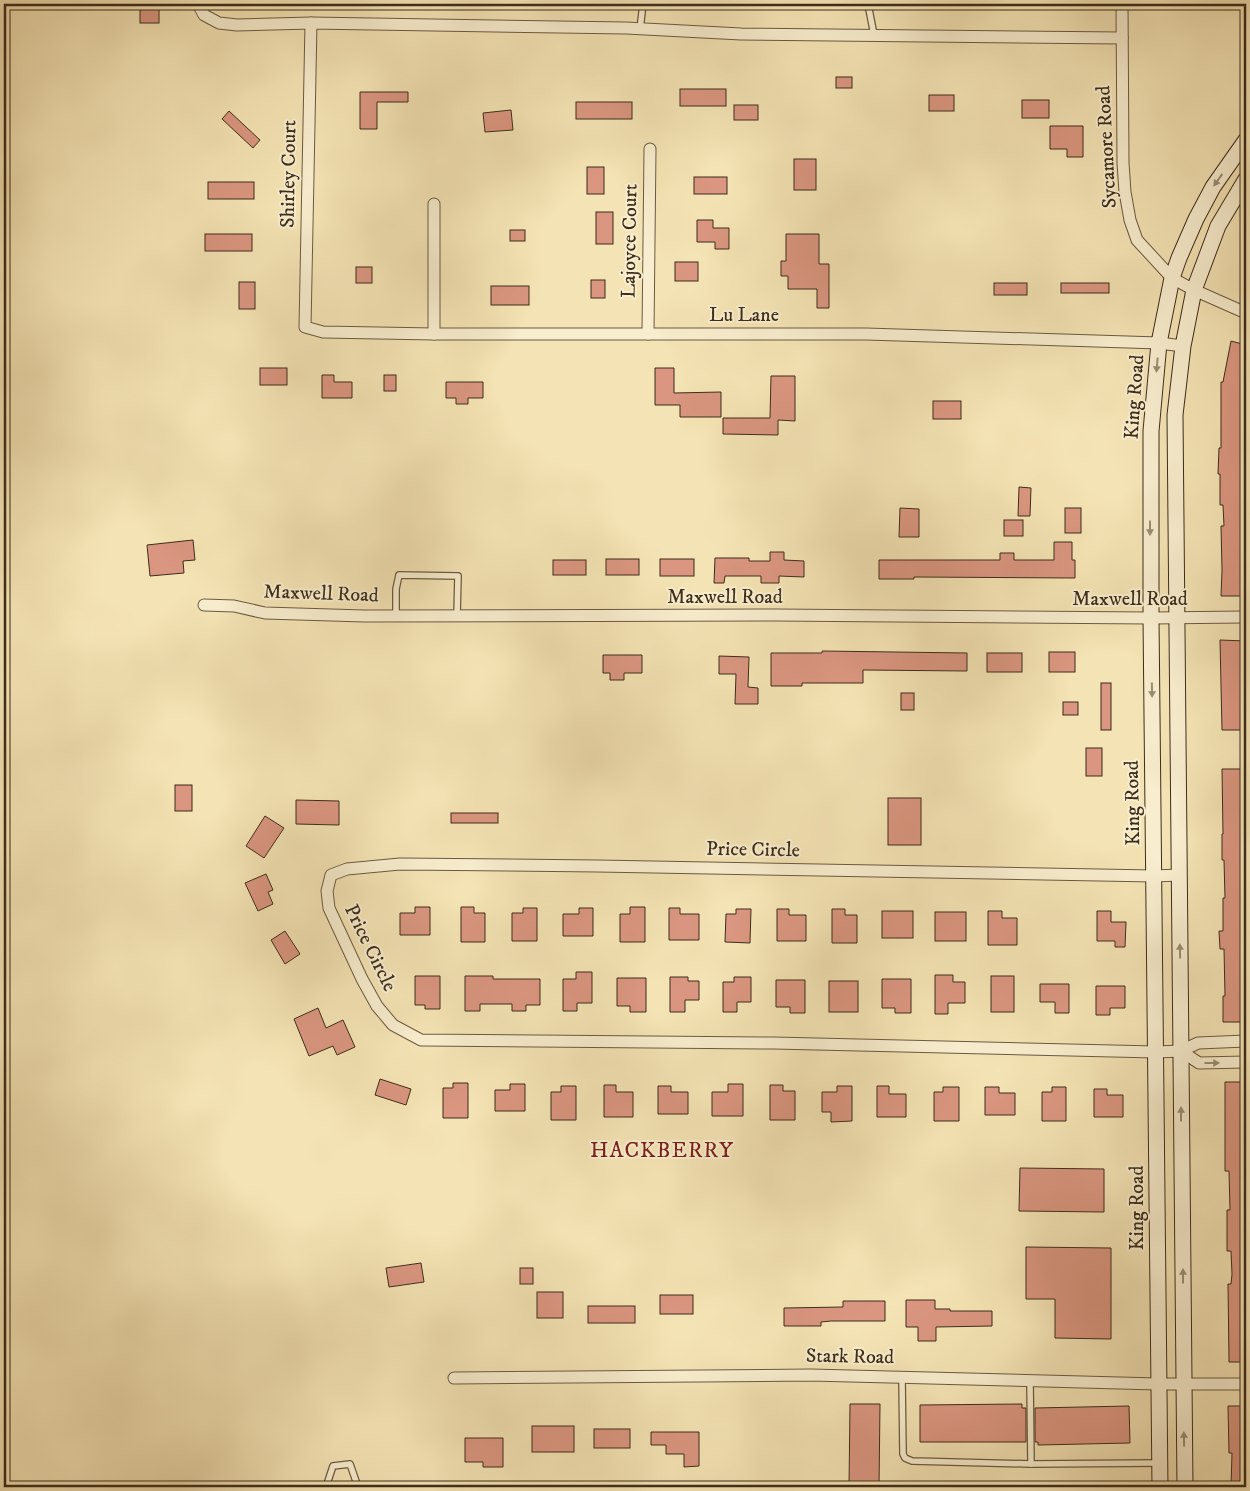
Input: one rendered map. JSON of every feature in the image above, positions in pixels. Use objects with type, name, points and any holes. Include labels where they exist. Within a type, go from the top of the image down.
[{"type":"street","points":[[198,4],[204,15],[219,23],[237,25],[312,23],[640,29],[741,34],[1122,38]]},
{"type":"street","name":"Sycamore Road","points":[[1122,4],[1123,163],[1125,192],[1130,220],[1137,240],[1172,278],[1194,290],[1246,312]]},
{"type":"street","name":"Shirley Court","points":[[305,326],[312,23]]},
{"type":"street","name":"King Road","points":[[1160,1487],[1151,618],[1151,431],[1159,343],[1172,278],[1196,219],[1213,187],[1246,140]]},
{"type":"street","name":"Lajoyce Court","points":[[648,334],[650,149]]},
{"type":"street","name":"King Road","points":[[1184,1487],[1176,617],[1176,415],[1183,346],[1194,290],[1218,226],[1246,179]]},
{"type":"street","points":[[434,204],[434,334]]},
{"type":"street","name":"Lu Lane","points":[[305,326],[323,332],[434,334],[866,334],[1159,343],[1183,346]]},
{"type":"street","name":"Maxwell Road","points":[[204,605],[234,606],[266,613],[396,616],[1246,617]]},
{"type":"street","name":"Price Circle","points":[[1156,1052],[774,1043],[421,1040],[393,1025],[377,1006],[329,908],[327,892],[331,875],[347,869],[400,864],[1179,875]]},
{"type":"street","points":[[1156,1052],[1181,1051],[1198,1043],[1246,1041]]},
{"type":"street","points":[[1181,1051],[1199,1063],[1246,1062]]},
{"type":"street","points":[[1156,1152],[1182,1154]]},
{"type":"street","name":"Stark Road","points":[[454,1378],[811,1375],[1158,1384],[1246,1384]]},
{"type":"lane","points":[[640,29],[643,4]]},
{"type":"lane","points":[[868,4],[874,35]]},
{"type":"lane","points":[[396,616],[396,589],[399,575],[458,576],[458,616]]},
{"type":"lane","points":[[902,1377],[903,1454],[905,1458],[912,1461],[1031,1464],[1159,1463]]},
{"type":"lane","points":[[1030,1381],[1031,1464]]},
{"type":"lane","points":[[326,1487],[333,1466],[350,1464],[358,1487]]},
{"type":"building","points":[[140,4],[159,4],[159,23],[140,23]]},
{"type":"building","points":[[836,77],[852,77],[852,88],[836,88]]},
{"type":"building","points":[[680,89],[726,89],[726,106],[680,106]]},
{"type":"building","points":[[360,92],[408,92],[408,102],[377,102],[377,129],[360,129]]},
{"type":"building","points":[[929,95],[954,95],[954,111],[929,111]]},
{"type":"building","points":[[1022,100],[1049,100],[1049,118],[1022,118]]},
{"type":"building","points":[[576,102],[632,102],[632,119],[576,119]]},
{"type":"building","points":[[734,105],[758,105],[758,120],[734,120]]},
{"type":"building","points":[[511,110],[513,130],[485,132],[483,113]]},
{"type":"building","points":[[229,111],[260,140],[253,148],[222,119]]},
{"type":"building","points":[[1050,126],[1083,126],[1083,157],[1067,157],[1067,149],[1050,149]]},
{"type":"building","points":[[794,159],[816,159],[816,190],[794,190]]},
{"type":"building","points":[[587,167],[604,167],[604,194],[587,194]]},
{"type":"building","points":[[694,177],[727,177],[727,194],[694,194]]},
{"type":"building","points":[[208,182],[254,182],[254,199],[208,199]]},
{"type":"building","points":[[596,212],[613,212],[613,244],[596,244]]},
{"type":"building","points":[[697,220],[713,220],[713,228],[729,228],[729,249],[715,249],[715,242],[697,242]]},
{"type":"building","points":[[510,230],[525,230],[525,241],[510,241]]},
{"type":"building","points":[[205,234],[252,234],[252,251],[205,251]]},
{"type":"building","points":[[786,234],[819,234],[819,264],[829,264],[829,308],[817,308],[817,289],[788,289],[788,276],[781,276],[781,261],[786,261]]},
{"type":"building","points":[[675,262],[698,262],[698,281],[675,281]]},
{"type":"building","points":[[356,267],[372,267],[372,283],[356,283]]},
{"type":"building","points":[[591,280],[605,280],[605,298],[591,298]]},
{"type":"building","points":[[239,282],[255,282],[255,309],[239,309]]},
{"type":"building","points":[[994,283],[1027,283],[1027,295],[994,295]]},
{"type":"building","points":[[1061,283],[1109,283],[1109,293],[1061,293]]},
{"type":"building","points":[[491,286],[529,286],[529,305],[491,305]]},
{"type":"building","points":[[1231,341],[1246,345],[1246,596],[1221,596],[1221,526],[1224,526],[1223,505],[1220,505],[1220,474],[1218,474],[1219,448],[1221,448],[1221,382],[1223,382]]},
{"type":"building","points":[[260,368],[287,368],[287,385],[260,385]]},
{"type":"building","points":[[655,368],[674,368],[674,393],[721,392],[721,417],[680,417],[680,405],[655,405]]},
{"type":"building","points":[[322,375],[334,375],[334,382],[352,382],[352,398],[322,398]]},
{"type":"building","points":[[384,375],[396,375],[396,391],[384,391]]},
{"type":"building","points":[[771,376],[795,376],[795,421],[778,420],[778,435],[723,434],[723,418],[770,418]]},
{"type":"building","points":[[446,382],[483,382],[483,398],[468,398],[468,404],[456,404],[456,398],[446,398]]},
{"type":"building","points":[[933,401],[961,401],[961,419],[933,419]]},
{"type":"building","points":[[1019,487],[1031,488],[1030,516],[1018,516]]},
{"type":"building","points":[[900,508],[919,509],[919,537],[899,537]]},
{"type":"building","points":[[1065,508],[1081,508],[1081,533],[1065,533]]},
{"type":"building","points":[[1004,520],[1023,520],[1023,536],[1004,536]]},
{"type":"building","points":[[193,540],[195,560],[183,561],[184,573],[150,576],[147,545]]},
{"type":"building","points":[[1054,542],[1072,542],[1075,578],[914,577],[914,579],[879,579],[879,560],[1000,560],[1000,553],[1014,553],[1014,560],[1054,560]]},
{"type":"building","points":[[770,552],[784,552],[784,560],[804,561],[804,577],[779,576],[779,583],[761,583],[761,576],[725,576],[724,583],[714,583],[715,558],[749,558],[749,561],[770,561]]},
{"type":"building","points":[[606,559],[639,559],[639,575],[606,575]]},
{"type":"building","points":[[660,559],[694,559],[694,576],[660,576]]},
{"type":"building","points":[[553,560],[586,560],[586,575],[553,575]]},
{"type":"building","points":[[1220,640],[1246,641],[1246,730],[1222,730]]},
{"type":"building","points":[[822,651],[967,653],[967,671],[863,670],[863,683],[802,683],[802,686],[771,686],[771,653],[822,653]]},
{"type":"building","points":[[1049,652],[1075,652],[1075,672],[1049,672]]},
{"type":"building","points":[[987,653],[1022,653],[1022,672],[987,672]]},
{"type":"building","points":[[603,655],[642,655],[642,673],[624,673],[624,680],[610,680],[610,673],[603,673]]},
{"type":"building","points":[[719,656],[749,657],[748,687],[758,688],[758,704],[735,704],[736,674],[719,674]]},
{"type":"building","points":[[1101,683],[1111,683],[1111,730],[1101,730]]},
{"type":"building","points":[[901,693],[914,693],[914,710],[901,710]]},
{"type":"building","points":[[1063,702],[1078,702],[1078,715],[1063,715]]},
{"type":"building","points":[[1086,748],[1102,748],[1102,776],[1086,776]]},
{"type":"building","points":[[1222,769],[1246,769],[1246,1022],[1223,1022],[1223,996],[1225,996],[1224,949],[1220,949],[1219,931],[1223,931],[1223,898],[1225,898],[1224,860],[1222,860]]},
{"type":"building","points":[[175,785],[192,785],[192,811],[175,811]]},
{"type":"building","points":[[888,798],[921,798],[921,845],[888,845]]},
{"type":"building","points":[[296,800],[339,801],[339,825],[296,824]]},
{"type":"building","points":[[451,813],[498,813],[498,823],[451,823]]},
{"type":"building","points":[[265,816],[284,828],[264,858],[246,846]]},
{"type":"building","points":[[266,874],[273,890],[268,892],[273,904],[258,911],[245,883]]},
{"type":"building","points":[[415,907],[430,907],[430,935],[400,935],[400,913],[415,913]]},
{"type":"building","points":[[461,907],[474,907],[474,913],[485,913],[485,942],[461,942]]},
{"type":"building","points":[[630,907],[645,907],[645,942],[620,942],[620,914],[630,914]]},
{"type":"building","points":[[523,908],[537,908],[537,941],[512,941],[512,913],[523,913]]},
{"type":"building","points":[[579,908],[593,908],[593,936],[563,936],[563,914],[579,914]]},
{"type":"building","points":[[669,908],[680,908],[680,914],[699,914],[699,940],[669,940]]},
{"type":"building","points":[[736,909],[751,909],[750,943],[725,942],[726,914],[736,914]]},
{"type":"building","points":[[777,909],[789,909],[789,915],[806,915],[806,941],[777,941]]},
{"type":"building","points":[[832,909],[845,909],[845,915],[857,915],[857,943],[832,943]]},
{"type":"building","points":[[882,911],[913,911],[913,938],[882,938]]},
{"type":"building","points":[[988,911],[1002,911],[1002,918],[1017,918],[1017,945],[988,945]]},
{"type":"building","points":[[1097,911],[1111,911],[1111,922],[1126,922],[1125,947],[1115,947],[1115,941],[1097,941]]},
{"type":"building","points":[[935,912],[966,912],[966,941],[935,941]]},
{"type":"building","points":[[285,931],[300,954],[285,964],[271,940]]},
{"type":"building","points":[[576,972],[592,972],[592,1003],[577,1003],[577,1011],[563,1011],[563,979],[576,979]]},
{"type":"building","points":[[935,975],[953,975],[953,982],[965,982],[965,1003],[948,1003],[948,1014],[935,1014]]},
{"type":"building","points":[[415,976],[440,976],[440,1009],[425,1009],[425,1005],[415,1005]]},
{"type":"building","points":[[465,976],[493,976],[493,979],[540,979],[540,1005],[526,1005],[526,1011],[512,1011],[512,1004],[480,1004],[480,1011],[465,1011]]},
{"type":"building","points":[[991,976],[1014,976],[1014,1012],[991,1012]]},
{"type":"building","points":[[670,977],[688,977],[688,981],[699,981],[699,1000],[685,1000],[685,1012],[670,1012]]},
{"type":"building","points":[[734,977],[751,977],[751,1002],[737,1002],[737,1012],[723,1012],[723,982],[734,982]]},
{"type":"building","points":[[617,978],[646,978],[646,1012],[630,1012],[630,1006],[617,1006]]},
{"type":"building","points":[[882,979],[911,979],[911,1013],[895,1013],[895,1008],[882,1008]]},
{"type":"building","points":[[776,980],[805,980],[805,1013],[790,1013],[790,1007],[776,1007]]},
{"type":"building","points":[[829,981],[858,981],[858,1012],[829,1012]]},
{"type":"building","points":[[1040,984],[1069,984],[1069,1013],[1055,1013],[1055,1002],[1040,1002]]},
{"type":"building","points":[[1096,986],[1125,986],[1125,1008],[1110,1008],[1110,1015],[1096,1015]]},
{"type":"building","points":[[318,1008],[326,1028],[343,1020],[355,1047],[337,1055],[333,1046],[309,1056],[294,1019]]},
{"type":"building","points":[[380,1079],[411,1089],[406,1105],[375,1095]]},
{"type":"building","points":[[1225,1082],[1246,1082],[1246,1362],[1229,1362],[1228,1284],[1231,1284],[1232,1274],[1231,1251],[1227,1251],[1227,1210],[1230,1210],[1229,1171],[1225,1171]]},
{"type":"building","points":[[453,1083],[468,1083],[468,1118],[443,1118],[443,1088],[453,1088]]},
{"type":"building","points":[[510,1084],[525,1084],[525,1111],[495,1111],[495,1090],[510,1090]]},
{"type":"building","points":[[728,1084],[743,1084],[743,1116],[712,1116],[712,1092],[728,1092]]},
{"type":"building","points":[[604,1085],[616,1085],[616,1092],[633,1092],[633,1117],[604,1117]]},
{"type":"building","points":[[770,1085],[783,1085],[783,1091],[795,1091],[795,1120],[770,1120]]},
{"type":"building","points":[[561,1086],[576,1086],[576,1120],[551,1120],[551,1092],[561,1092]]},
{"type":"building","points":[[658,1086],[671,1086],[671,1092],[688,1092],[688,1114],[658,1114]]},
{"type":"building","points":[[837,1086],[852,1086],[852,1121],[831,1122],[831,1112],[822,1112],[822,1092],[837,1092]]},
{"type":"building","points":[[877,1086],[889,1086],[889,1094],[906,1094],[906,1117],[877,1117]]},
{"type":"building","points":[[943,1087],[959,1087],[959,1121],[934,1121],[934,1092],[943,1092]]},
{"type":"building","points":[[985,1087],[999,1087],[999,1093],[1015,1093],[1015,1115],[985,1115]]},
{"type":"building","points":[[1052,1087],[1066,1087],[1066,1121],[1042,1121],[1042,1092],[1052,1092]]},
{"type":"building","points":[[1094,1089],[1107,1089],[1107,1095],[1123,1095],[1123,1117],[1094,1117]]},
{"type":"building","points":[[1020,1168],[1104,1169],[1104,1212],[1019,1211]]},
{"type":"building","points":[[1026,1247],[1111,1248],[1111,1339],[1055,1338],[1055,1299],[1026,1299]]},
{"type":"building","points":[[421,1263],[424,1282],[389,1287],[386,1268]]},
{"type":"building","points":[[520,1268],[533,1268],[533,1284],[520,1284]]},
{"type":"building","points":[[537,1292],[563,1292],[563,1318],[537,1318]]},
{"type":"building","points":[[660,1295],[693,1295],[693,1314],[660,1314]]},
{"type":"building","points":[[906,1300],[935,1300],[935,1309],[950,1309],[950,1311],[992,1311],[992,1326],[936,1327],[936,1341],[918,1341],[918,1327],[906,1327]]},
{"type":"building","points":[[843,1301],[885,1301],[885,1321],[831,1321],[821,1322],[821,1326],[784,1326],[784,1308],[843,1307]]},
{"type":"building","points":[[588,1306],[635,1306],[635,1323],[588,1323]]},
{"type":"building","points":[[850,1404],[880,1404],[879,1487],[849,1487]]},
{"type":"building","points":[[1022,1404],[1022,1408],[1026,1408],[1026,1442],[920,1442],[920,1405]]},
{"type":"building","points":[[1129,1406],[1130,1443],[1038,1445],[1038,1442],[1035,1442],[1035,1408]]},
{"type":"building","points":[[1228,1406],[1246,1406],[1246,1487],[1231,1487],[1232,1453],[1229,1453]]},
{"type":"building","points":[[532,1426],[574,1426],[574,1452],[532,1452]]},
{"type":"building","points":[[594,1429],[630,1429],[630,1448],[594,1448]]},
{"type":"building","points":[[651,1432],[699,1432],[699,1466],[684,1467],[684,1454],[666,1454],[666,1445],[651,1445]]},
{"type":"building","points":[[465,1438],[503,1438],[503,1467],[483,1467],[483,1462],[465,1462]]},
{"type":"district","name":"HACKBERRY","points":[[662,1150]]}]
